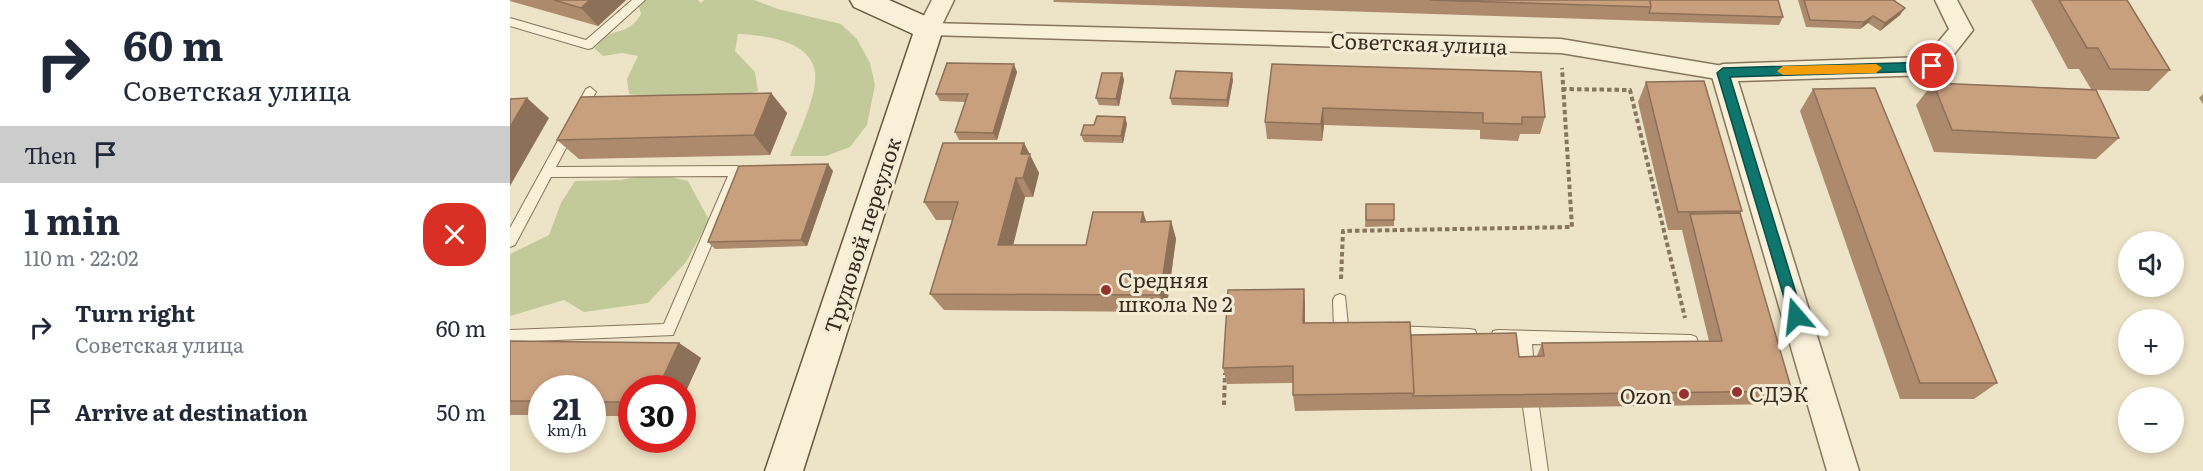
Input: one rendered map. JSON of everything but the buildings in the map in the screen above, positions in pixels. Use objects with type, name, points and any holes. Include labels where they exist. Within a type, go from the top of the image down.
[{"type":"main road","name":"Советская улица","points":[[864,0],[929,29]]},
{"type":"main road","name":"Трудовой переулок","points":[[784,471],[929,29]]},
{"type":"street","name":"Трудовой переулок","points":[[929,29],[943,0]]},
{"type":"street","name":"Советская улица","points":[[929,29],[1561,46],[1723,73],[1932,66],[1961,30],[1946,0]]},
{"type":"street","points":[[1723,73],[1843,471]]},
{"type":"lane","points":[[510,22],[588,45],[639,0]]},
{"type":"lane","points":[[510,241],[590,92]]},
{"type":"lane","points":[[510,336],[668,330],[737,171],[547,172]]},
{"type":"lane","points":[[1340,300],[1341,331],[1691,342]]},
{"type":"lane","points":[[1524,336],[1527,370]]},
{"type":"lane","points":[[1531,407],[1540,471]]},
{"type":"path","points":[[1340,300],[1343,231],[1572,227],[1561,46]]},
{"type":"path","points":[[1562,89],[1630,90],[1691,342]]},
{"type":"path","points":[[1224,405],[1225,370]]},
{"type":"green space","points":[[637,0],[698,0],[701,3],[704,0],[754,0],[778,9],[841,24],[857,39],[870,63],[875,85],[867,125],[850,147],[826,156],[790,156],[811,103],[815,72],[812,61],[795,46],[760,36],[738,34],[735,51],[755,72],[758,91],[743,95],[654,97],[629,94],[627,79],[638,56],[622,53],[603,56],[594,48],[605,37],[627,28],[636,21],[641,14]]},
{"type":"green space","points":[[653,173],[688,181],[709,220],[686,262],[648,303],[584,312],[564,300],[510,316],[510,254],[549,235],[561,203],[575,181],[621,180]]},
{"type":"slow traffic","points":[[1783,71],[1876,68]]},
{"type":"place","name":"Средняя школа № 2","points":[[1106,290]]},
{"type":"place","name":"СДЭК","points":[[1737,392]]},
{"type":"place","name":"Ozon","points":[[1684,394]]},
{"type":"route","points":[[1796,316],[1723,73],[1932,66]]}]
